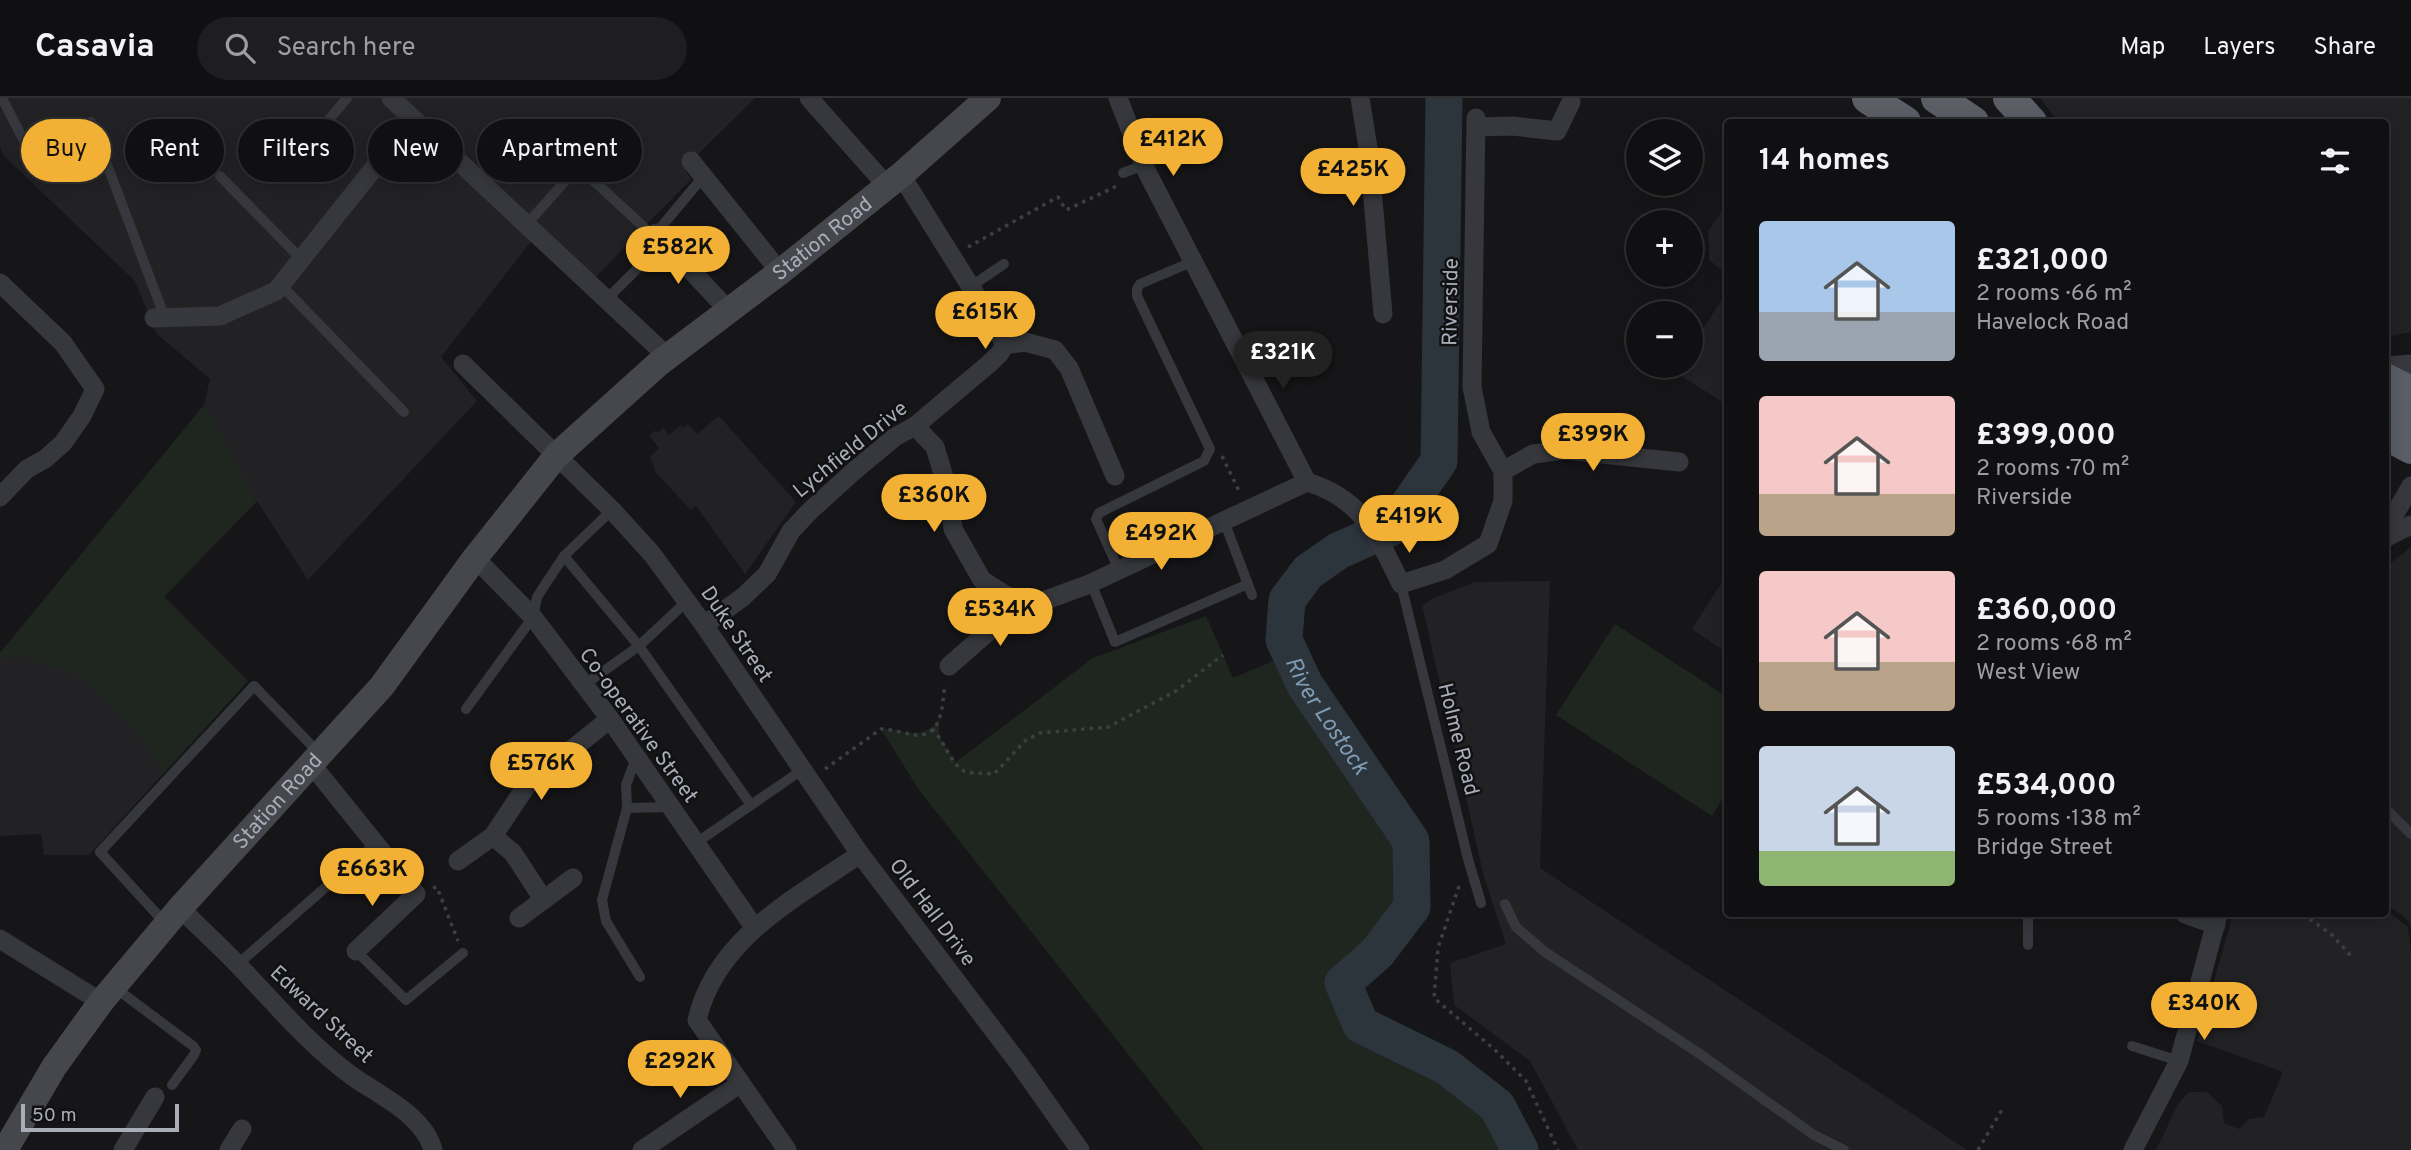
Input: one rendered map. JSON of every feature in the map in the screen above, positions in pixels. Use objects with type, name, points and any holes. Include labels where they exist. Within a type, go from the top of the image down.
[{"type":"highway","points":[[1868,98],[1893,112]]},
{"type":"highway","points":[[1937,98],[1968,119]]},
{"type":"highway","points":[[2009,98],[2028,119]]},
{"type":"highway","points":[[2389,381],[2411,392]]},
{"type":"highway","points":[[2389,409],[2411,422]]},
{"type":"highway","points":[[2389,436],[2411,448]]},
{"type":"main road","name":"Station Road","points":[[6,1137],[107,994],[382,686],[475,558],[557,455],[668,357],[894,181],[966,110],[988,98]]},
{"type":"street","points":[[391,98],[413,119]]},
{"type":"street","points":[[809,98],[894,181],[952,256],[999,332],[1004,345],[1025,342],[1055,350],[1069,368],[1115,476]]},
{"type":"street","points":[[1118,98],[1146,168],[1307,482]]},
{"type":"street","points":[[1360,98],[1383,314]]},
{"type":"street","name":"Riverside","points":[[1503,471],[1482,432],[1472,387],[1476,123],[1557,131],[1571,102]]},
{"type":"street","points":[[463,165],[668,357]]},
{"type":"street","points":[[697,169],[780,272]]},
{"type":"street","points":[[160,318],[220,316],[276,291],[368,176]]},
{"type":"street","points":[[660,237],[729,311]]},
{"type":"street","points":[[0,283],[63,342],[95,389],[82,416],[63,443],[45,459],[27,469],[0,497]]},
{"type":"street","name":"Lychfield Drive","points":[[704,625],[743,597],[766,574],[790,531],[811,510],[895,437],[915,426],[990,363],[1004,345]]},
{"type":"street","points":[[463,364],[557,455]]},
{"type":"street","points":[[2389,366],[2411,364]]},
{"type":"street","points":[[915,426],[935,447],[949,494],[953,529],[982,580],[1007,596],[1027,601],[1043,601],[1091,583],[1307,482],[1328,488],[1362,513],[1381,543],[1401,584],[1445,570],[1488,544],[1503,500],[1503,471],[1532,454],[1564,450],[1679,462]]},
{"type":"street","name":"Duke Street","points":[[557,455],[652,554],[687,600],[860,854]]},
{"type":"street","points":[[2389,524],[2411,486]]},
{"type":"street","points":[[2389,536],[2411,525]]},
{"type":"street","name":"Co-operative Street","points":[[475,558],[533,617],[610,719],[754,927]]},
{"type":"street","points":[[949,666],[989,631],[1007,596]]},
{"type":"street","points":[[458,861],[493,836],[527,785],[610,719]]},
{"type":"street","points":[[316,760],[375,844],[416,894],[356,951]]},
{"type":"street","points":[[493,836],[513,853],[544,899]]},
{"type":"street","name":"Old Hall Drive","points":[[787,1150],[697,1020],[702,998],[715,972],[754,927],[860,854],[1020,1065],[1080,1150]]},
{"type":"street","points":[[519,918],[573,878]]},
{"type":"street","name":"Edward Street","points":[[173,917],[238,964],[296,1026],[349,1074],[411,1116],[430,1139],[433,1150]]},
{"type":"street","points":[[2133,1150],[2179,1062],[2187,1023],[2217,919]]},
{"type":"street","points":[[0,939],[107,994]]},
{"type":"street","points":[[642,1150],[741,1083]]},
{"type":"street","points":[[123,1150],[155,1097]]},
{"type":"street","points":[[229,1150],[242,1129]]},
{"type":"lane","points":[[2,98],[24,141],[91,122],[160,318]]},
{"type":"lane","points":[[329,119],[347,98]]},
{"type":"lane","points":[[527,224],[575,170],[580,168],[647,230],[660,237]]},
{"type":"lane","points":[[1123,173],[1146,168]]},
{"type":"lane","points":[[608,299],[660,237],[697,169]]},
{"type":"lane","points":[[224,180],[301,260]]},
{"type":"lane","points":[[1119,570],[1096,519],[1099,513],[1204,461],[1209,454],[1210,449],[1137,296],[1140,284],[1194,261]]},
{"type":"lane","points":[[970,287],[1004,264]]},
{"type":"lane","points":[[281,285],[404,412]]},
{"type":"lane","points":[[466,709],[533,617],[537,597],[564,556],[612,510]]},
{"type":"lane","points":[[1224,520],[1252,595]]},
{"type":"lane","points":[[564,556],[639,646],[751,805]]},
{"type":"lane","points":[[1091,583],[1115,642],[1248,584]]},
{"type":"lane","name":"Holme Road","points":[[1401,584],[1481,903]]},
{"type":"lane","points":[[584,685],[639,646],[687,600]]},
{"type":"lane","points":[[173,917],[100,852],[254,686],[316,760]]},
{"type":"lane","points":[[636,758],[626,785],[626,807],[602,900],[606,921],[640,977]]},
{"type":"lane","points":[[696,843],[751,805],[805,775]]},
{"type":"lane","points":[[626,807],[670,807]]},
{"type":"lane","points":[[2389,812],[2411,834]]},
{"type":"lane","points":[[238,964],[375,844]]},
{"type":"lane","points":[[1504,904],[1516,927],[1545,952],[1700,1054],[1814,1135],[1844,1150]]},
{"type":"lane","points":[[2028,917],[2028,945]]},
{"type":"lane","points":[[356,951],[406,1000],[463,953]]},
{"type":"lane","points":[[107,994],[196,1050],[172,1085]]},
{"type":"lane","points":[[2132,1046],[2179,1062]]},
{"type":"path","points":[[952,256],[1058,197],[1066,210],[1146,168]]},
{"type":"path","points":[[1209,454],[1223,457],[1247,509]]},
{"type":"path","points":[[932,729],[956,763],[965,771],[994,774],[1026,740],[1040,733],[1108,727],[1176,691],[1223,656]]},
{"type":"path","points":[[805,775],[881,729],[919,735],[932,729],[939,720],[949,666]]},
{"type":"path","points":[[1468,859],[1438,948],[1434,998],[1494,1049],[1526,1081],[1558,1150]]},
{"type":"path","points":[[416,894],[437,887],[463,953]]},
{"type":"path","points":[[2306,917],[2332,935],[2352,957]]},
{"type":"path","points":[[1978,1150],[2003,1108]]},
{"type":"shaded area","points":[[0,98],[755,98],[691,161],[685,170],[691,179],[591,282],[537,234],[441,357],[477,401],[308,580],[257,501],[164,596],[248,681],[89,855],[44,855],[41,834],[0,836],[0,653],[204,405],[210,379],[156,333],[135,281],[31,182],[111,182],[111,119],[21,119],[21,172],[5,157],[0,147]]},
{"type":"shaded area","points":[[2040,98],[2411,98],[2411,332],[2389,336],[2389,119],[2056,119]]},
{"type":"shaded area","points":[[1724,208],[1724,272],[1709,260],[1708,231]]},
{"type":"shaded area","points":[[1724,297],[1724,403],[1685,378],[1703,378],[1703,329]]},
{"type":"shaded area","points":[[204,405],[257,501],[164,597],[248,681],[164,773],[140,736],[117,710],[79,676],[22,656],[0,659],[0,653]]},
{"type":"shaded area","points":[[719,416],[796,502],[745,574],[696,506],[691,510],[656,473],[650,457],[659,448],[649,436],[656,430],[658,433],[663,428],[669,435],[681,425],[683,428],[688,424],[697,434]]},
{"type":"shaded area","points":[[2411,547],[2411,927],[2409,921],[2389,906],[2389,567]]},
{"type":"shaded area","points":[[1724,579],[1724,651],[1692,629]]},
{"type":"shaded area","points":[[1550,581],[1540,868],[1967,1150],[1578,1150],[1530,1061],[1454,1005],[1450,963],[1506,944],[1484,877],[1422,605],[1475,582]]},
{"type":"shaded area","points":[[1206,616],[1233,678],[1290,654],[1305,685],[1411,841],[1412,907],[1343,983],[1361,1025],[1447,1067],[1497,1106],[1520,1150],[1204,1150],[919,790],[881,729],[919,733],[939,720],[939,736],[956,762],[1093,658]]},
{"type":"shaded area","points":[[1615,624],[1724,695],[1724,796],[1712,816],[1556,715]]},
{"type":"shaded area","points":[[2389,912],[2408,927],[2411,949],[2411,1150],[2156,1150],[2178,1104],[2189,1092],[2207,1092],[2222,1106],[2224,1123],[2239,1129],[2249,1119],[2264,1117],[2283,1072],[2197,1041],[2232,917],[2389,917]]},
{"type":"waterway","name":"River Lostock","points":[[1444,98],[1439,461],[1394,526],[1338,551],[1308,572],[1287,600],[1284,640],[1305,685],[1411,841],[1412,907],[1377,953],[1343,983],[1361,1025],[1447,1067],[1497,1106],[1520,1150]]}]
